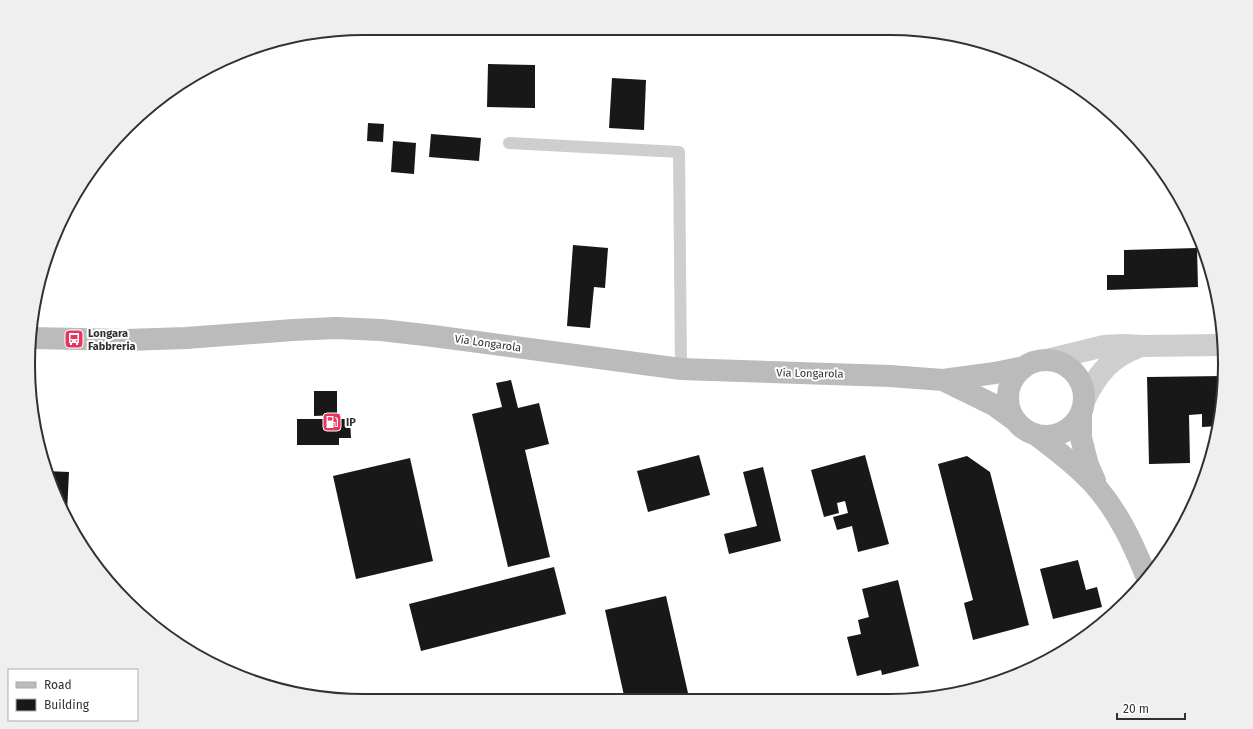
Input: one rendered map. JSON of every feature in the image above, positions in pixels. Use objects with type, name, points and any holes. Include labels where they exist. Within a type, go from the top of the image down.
[{"type":"street","name":"Via Longarola","points":[[36,338],[126,340],[186,338],[336,328],[433,336],[681,369],[890,376],[943,380],[995,373],[1024,367]]},
{"type":"street","points":[[1047,360],[1104,346],[1217,346]]},
{"type":"street","points":[[1035,434],[1046,436],[1067,430],[1075,422],[1090,389],[1109,364],[1125,352],[1142,346]]},
{"type":"street","points":[[1098,490],[1084,453],[1081,438],[1084,390],[1080,381],[1074,372],[1067,366],[1057,361],[1038,360],[1031,363],[1016,374],[1011,382],[1008,392],[1008,402],[1011,412],[1021,427],[1035,434],[1058,451],[1098,490],[1118,517],[1137,553],[1144,572]]},
{"type":"street","name":"Via Longarola","points":[[943,380],[994,405],[1016,421]]},
{"type":"lane","points":[[509,143],[679,152],[681,369]]},
{"type":"building","points":[[488,64],[535,65],[535,108],[487,107]]},
{"type":"building","points":[[612,78],[646,80],[644,130],[609,128]]},
{"type":"building","points":[[368,123],[384,124],[383,142],[367,141]]},
{"type":"building","points":[[431,134],[481,138],[479,161],[429,157]]},
{"type":"building","points":[[393,141],[416,143],[414,174],[391,172]]},
{"type":"building","points":[[573,245],[608,248],[605,288],[594,287],[590,328],[567,326]]},
{"type":"building","points":[[1197,248],[1198,287],[1107,290],[1107,275],[1124,275],[1124,250]]},
{"type":"building","points":[[1217,376],[1212,426],[1202,427],[1202,414],[1189,415],[1190,463],[1149,464],[1147,377]]},
{"type":"building","points":[[511,380],[518,408],[539,403],[549,444],[525,450],[550,557],[508,567],[472,414],[502,407],[496,383]]},
{"type":"building","points":[[314,391],[337,391],[337,415],[314,416]]},
{"type":"building","points":[[297,419],[350,419],[351,438],[339,438],[339,445],[297,445]]},
{"type":"building","points":[[699,455],[710,495],[648,512],[637,471]]},
{"type":"building","points":[[865,455],[889,544],[858,552],[852,526],[837,530],[833,517],[848,513],[845,501],[837,503],[839,513],[824,517],[811,470]]},
{"type":"building","points":[[967,456],[990,472],[1029,625],[973,640],[964,603],[973,600],[938,464]]},
{"type":"building","points":[[410,458],[433,561],[356,579],[333,476]]},
{"type":"building","points":[[763,467],[781,541],[729,554],[724,534],[757,526],[743,472]]},
{"type":"building","points":[[52,471],[69,472],[67,506]]},
{"type":"building","points":[[1078,560],[1086,590],[1097,587],[1102,607],[1053,619],[1040,569]]},
{"type":"building","points":[[554,567],[566,614],[421,651],[409,604]]},
{"type":"building","points":[[898,580],[919,666],[882,675],[881,670],[857,676],[847,637],[861,634],[858,620],[869,617],[862,589]]},
{"type":"building","points":[[666,596],[688,693],[624,694],[605,610]]},
{"type":"place","name":"Longara Fabbreria","points":[[74,339]]},
{"type":"place","name":"IP","points":[[332,422]]}]
